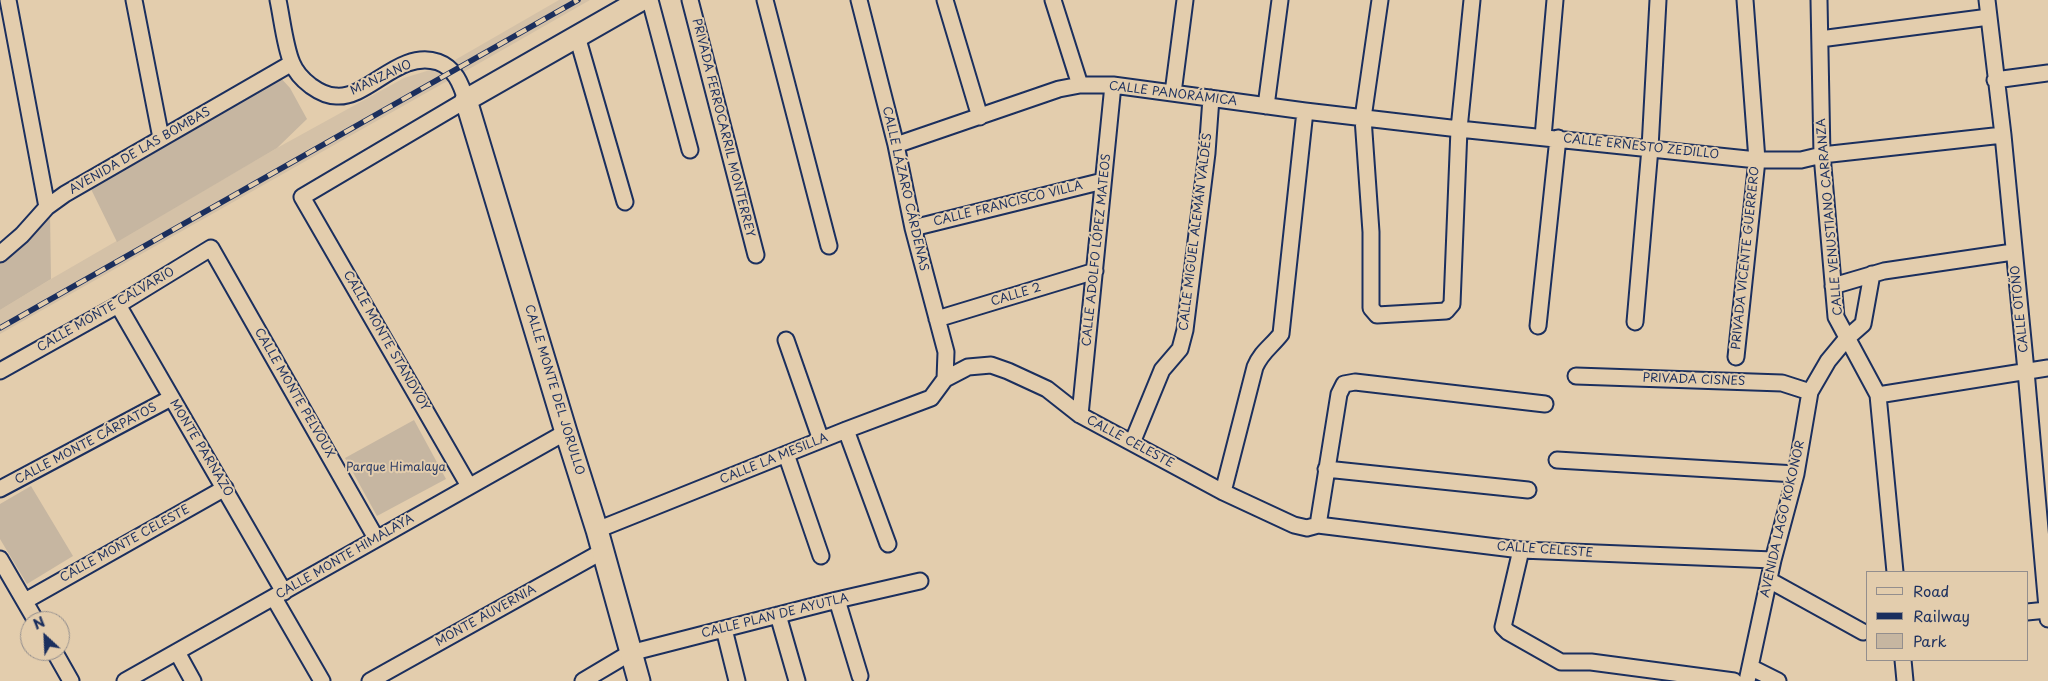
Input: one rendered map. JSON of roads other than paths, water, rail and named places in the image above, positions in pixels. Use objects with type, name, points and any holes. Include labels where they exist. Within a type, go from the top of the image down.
[{"type":"street","points":[[8,0],[46,207]]},
{"type":"street","points":[[134,0],[161,138]]},
{"type":"street","name":"MANZANO","points":[[278,0],[292,63],[301,78],[317,91],[337,97],[357,92],[400,66],[417,61],[433,60],[444,64],[453,71],[462,86],[466,100]]},
{"type":"street","points":[[466,100],[641,0]]},
{"type":"street","points":[[650,0],[690,150]]},
{"type":"street","name":"PRIVADA FERROCARRIL MONTERREY","points":[[690,0],[756,256]]},
{"type":"street","points":[[765,0],[829,246]]},
{"type":"street","name":"CALLE LÁZARO CÁRDENAS","points":[[859,0],[896,145],[912,228],[946,352],[945,379]]},
{"type":"street","points":[[945,0],[980,117]]},
{"type":"street","points":[[1053,0],[1080,85]]},
{"type":"street","points":[[1173,93],[1185,0]]},
{"type":"street","points":[[1266,106],[1280,0]]},
{"type":"street","points":[[1380,0],[1363,118],[1371,232],[1372,308],[1377,315],[1446,311],[1452,304],[1459,129],[1472,0]]},
{"type":"street","points":[[1538,326],[1550,138],[1555,0]]},
{"type":"street","points":[[1635,322],[1650,148],[1658,0]]},
{"type":"street","name":"PRIVADA VICENTE GUERRERO","points":[[1736,357],[1756,160],[1745,0]]},
{"type":"street","name":"CALLE VENUSTIANO CARRANZA","points":[[1819,0],[1822,155],[1836,317],[1878,395],[1895,571]]},
{"type":"street","name":"CALLE OTOÑO","points":[[1987,0],[2003,135],[2026,371],[2041,453],[2048,614]]},
{"type":"street","points":[[1820,39],[1989,17]]},
{"type":"street","points":[[576,36],[625,202]]},
{"type":"street","name":"AVENIDA DE LAS BOMBAS","points":[[0,254],[22,236],[46,207],[65,194],[292,63]]},
{"type":"street","points":[[1995,80],[2048,73]]},
{"type":"street","name":"CALLE PANORÁMICA","points":[[896,145],[1059,89],[1080,85],[1113,85],[1305,111],[1459,129]]},
{"type":"street","name":"CALLE ADOLFO LÓPEZ MATEOS","points":[[1080,415],[1113,85]]},
{"type":"street","name":"CALLE MIGUEL ALEMÁN VALDÉS","points":[[1132,443],[1162,370],[1180,349],[1185,330],[1207,152],[1211,98]]},
{"type":"street","name":"CALLE MONTE STANDVOY","points":[[466,100],[302,196],[469,486]]},
{"type":"street","name":"CALLE MONTE DEL JORULLO","points":[[466,100],[597,530],[639,681]]},
{"type":"street","points":[[1223,492],[1255,367],[1261,354],[1281,334],[1305,111]]},
{"type":"street","name":"CALLE ERNESTO ZEDILLO","points":[[1459,129],[1756,160],[1801,160],[1822,155],[2003,135]]},
{"type":"street","name":"CALLE FRANCISCO VILLA","points":[[912,228],[1103,181]]},
{"type":"street","name":"CALLE MONTE CALVARIO","points":[[0,371],[118,305],[212,248]]},
{"type":"street","name":"CALLE MONTE PELVOUX","points":[[212,248],[376,538]]},
{"type":"street","points":[[1833,286],[1884,270],[2013,252]]},
{"type":"street","name":"CALLE 2","points":[[937,319],[1095,271]]},
{"type":"street","name":"AVENIDA LAGO KOKONOR","points":[[1749,674],[1769,580],[1796,474],[1810,392],[1828,361],[1847,338],[1863,324],[1872,274]]},
{"type":"street","name":"MONTE PARNAZO","points":[[118,305],[224,488],[322,681]]},
{"type":"street","points":[[786,340],[821,440]]},
{"type":"street","name":"CALLE CELESTE","points":[[945,379],[968,367],[990,365],[1047,389],[1080,415],[1223,492],[1294,525],[1307,528],[1318,525],[1521,550],[1774,560]]},
{"type":"street","points":[[1878,395],[2048,368]]},
{"type":"street","name":"PRIVADA CISNES","points":[[1576,376],[1782,383],[1810,392]]},
{"type":"street","name":"CALLE LA MESILLA","points":[[597,530],[931,398],[945,379]]},
{"type":"street","points":[[1318,525],[1339,394],[1344,384],[1355,382],[1545,404]]},
{"type":"street","name":"CALLE MONTE CÁRPATOS","points":[[0,489],[171,398]]},
{"type":"street","points":[[846,430],[888,544]]},
{"type":"street","name":"CALLE MONTE HIMALAYA","points":[[125,681],[566,432]]},
{"type":"street","points":[[786,454],[821,556]]},
{"type":"street","points":[[1557,460],[1796,474]]},
{"type":"street","points":[[1326,469],[1528,490]]},
{"type":"street","name":"CALLE MONTE CELESTE","points":[[25,601],[224,488]]},
{"type":"street","points":[[1521,550],[1504,628],[1508,632],[1561,662],[1590,662],[1734,681]]},
{"type":"street","name":"MONTE AUVERNIA","points":[[370,681],[603,551]]},
{"type":"street","points":[[0,559],[30,611]]},
{"type":"street","points":[[1769,580],[1863,632]]},
{"type":"street","name":"CALLE PLAN DE AYUTLA","points":[[583,681],[630,654],[837,600],[920,581]]},
{"type":"street","points":[[837,600],[860,676]]},
{"type":"street","points":[[2028,612],[2048,614]]},
{"type":"street","points":[[778,616],[797,681]]},
{"type":"street","points":[[724,629],[737,681]]},
{"type":"street","points":[[176,652],[193,681]]},
{"type":"street","points":[[60,661],[71,681]]},
{"type":"street","points":[[1903,661],[1905,681]]},
{"type":"street","points":[[1749,674],[1778,681]]},
{"type":"railway","points":[[0,328],[578,0]]},
{"type":"park label","name":"Parque Himalaya","points":[[396,468]]}]
